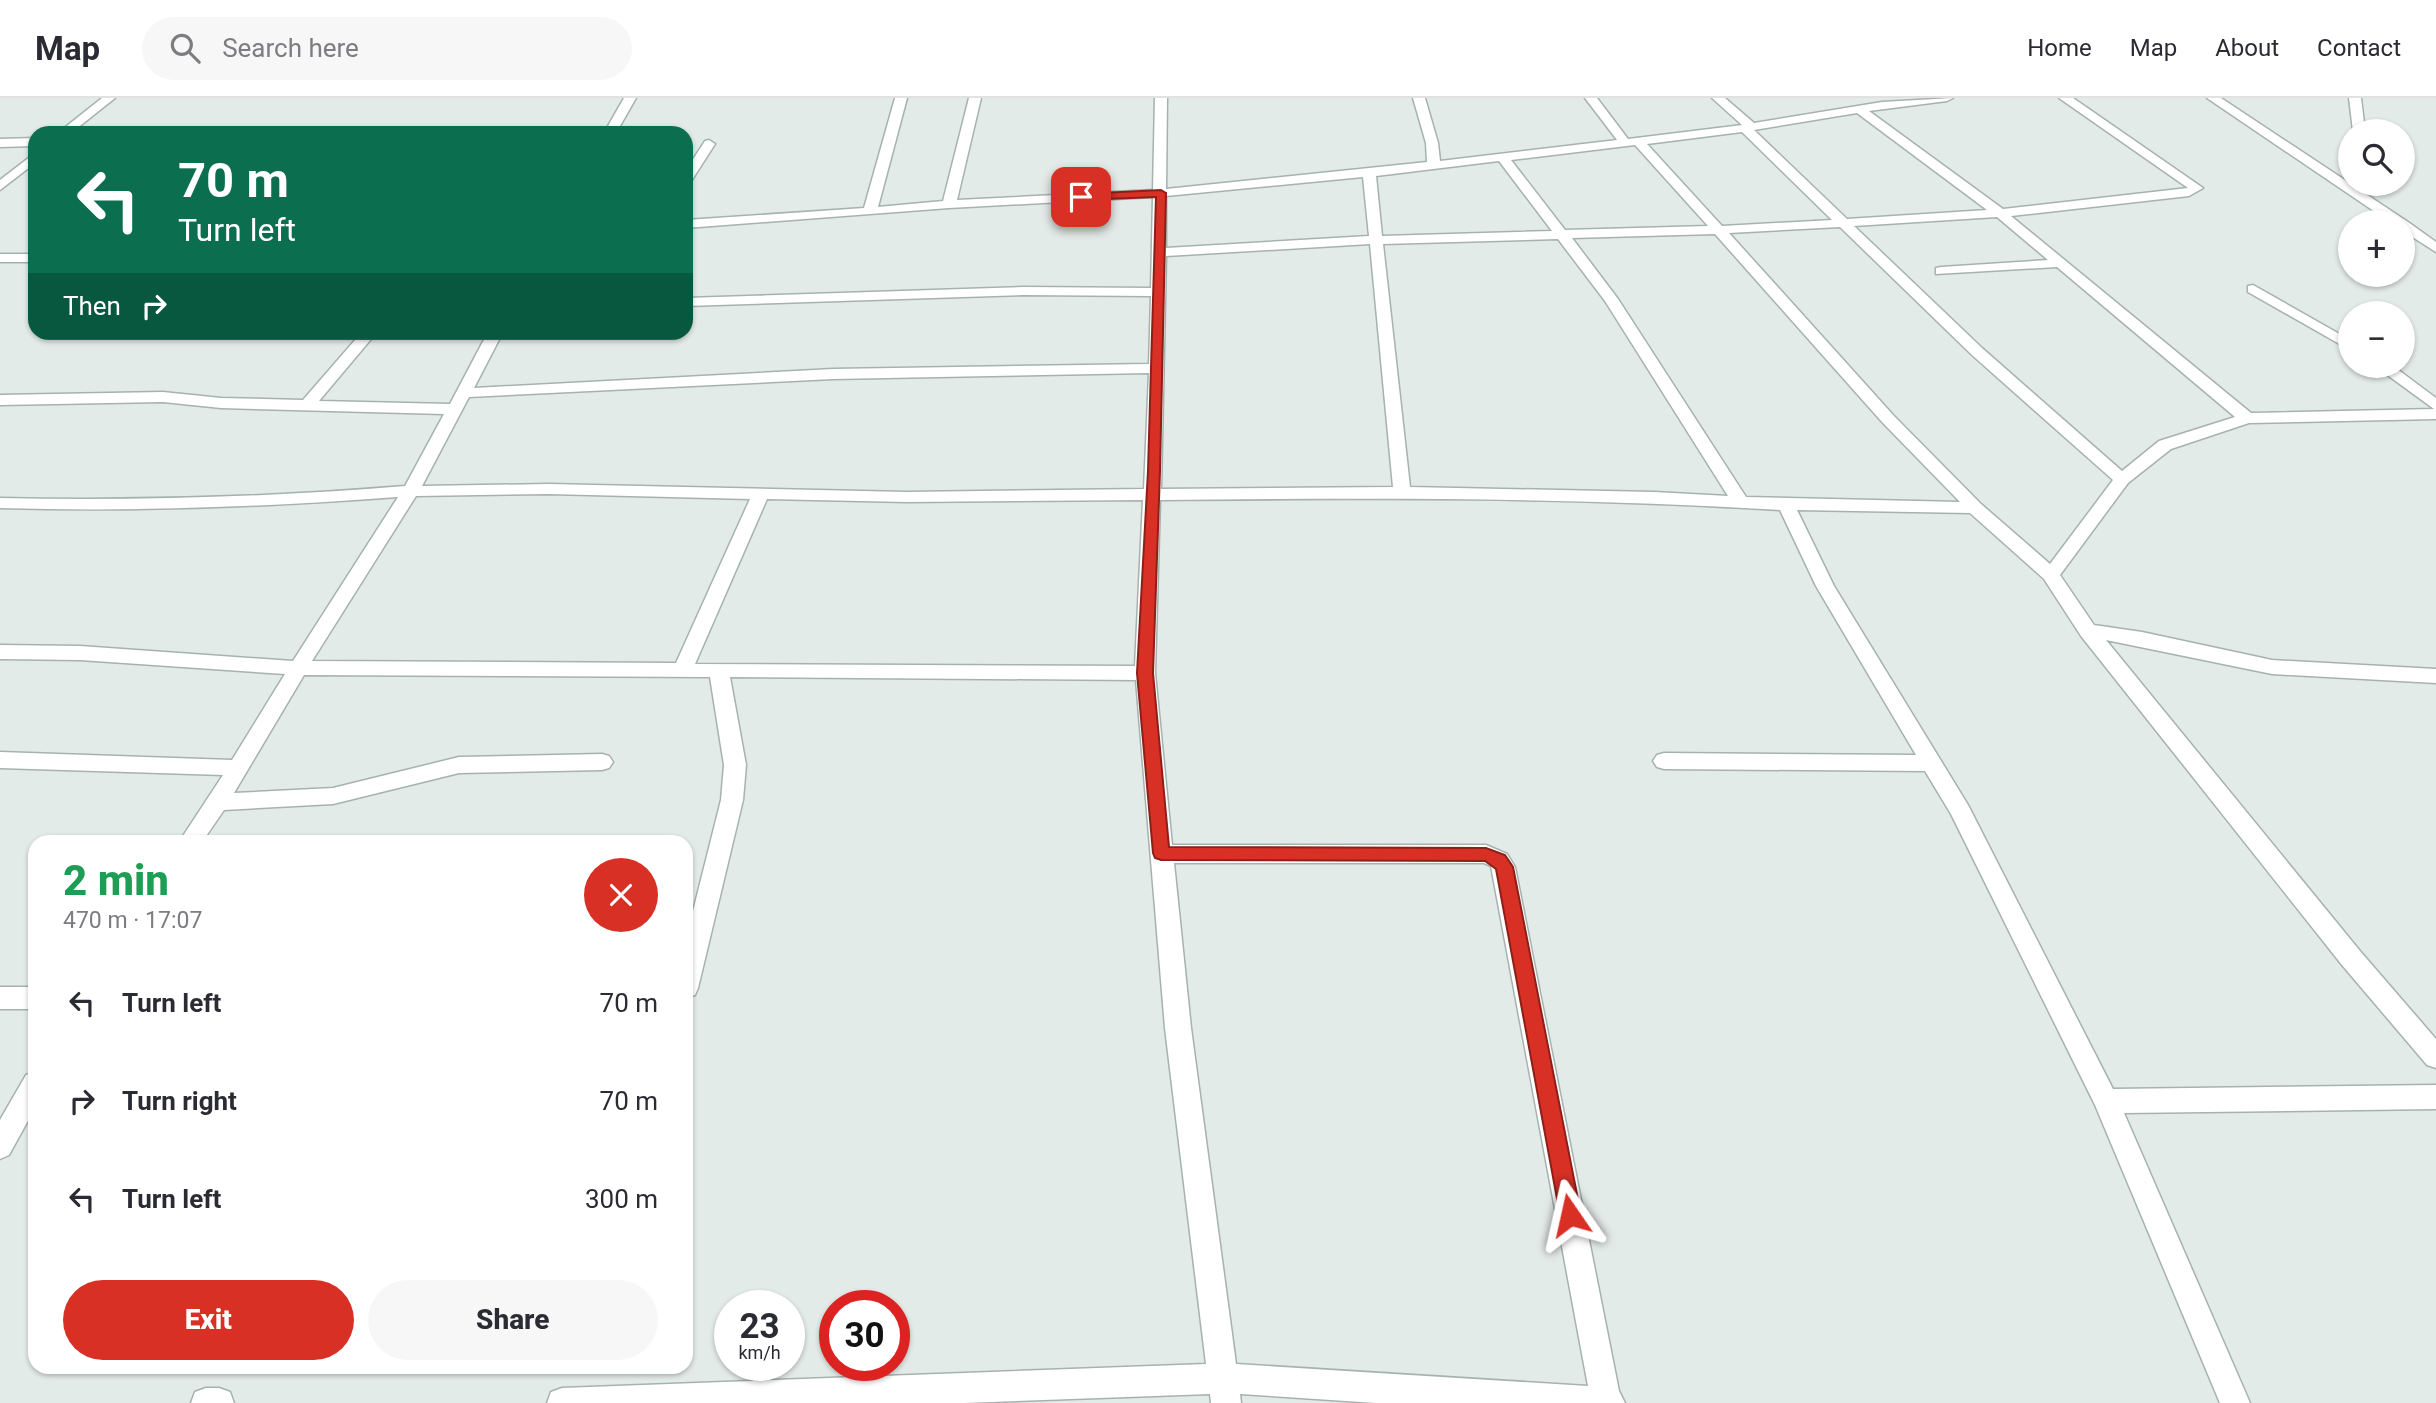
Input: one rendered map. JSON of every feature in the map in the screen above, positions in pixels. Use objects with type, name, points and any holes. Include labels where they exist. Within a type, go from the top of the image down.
[{"type":"street","points":[[73,126],[109,98]]},
{"type":"street","points":[[614,126],[630,98]]},
{"type":"street","points":[[870,212],[901,98]]},
{"type":"street","points":[[949,204],[975,98]]},
{"type":"street","points":[[1161,98],[1157,368],[1145,673],[1178,1028],[1225,1390]]},
{"type":"street","points":[[1419,98],[1432,143],[1434,166]]},
{"type":"street","points":[[1591,98],[1719,230],[1888,419],[1975,508],[2051,575],[2088,631],[2351,958],[2436,1057]]},
{"type":"street","points":[[1718,98],[1985,360],[2055,424],[2122,479]]},
{"type":"street","points":[[693,224],[949,204],[1161,193],[1370,173],[1749,127],[1859,109],[1877,102],[1944,98]]},
{"type":"street","points":[[1159,252],[1376,240],[1719,230],[1845,223],[2000,212],[2189,192],[2197,188],[2065,98]]},
{"type":"street","points":[[2213,98],[2338,176]]},
{"type":"street","points":[[2355,98],[2358,119]]},
{"type":"street","points":[[1859,109],[2000,212],[2247,418]]},
{"type":"street","points":[[0,143],[28,142]]},
{"type":"street","points":[[693,169],[709,144]]},
{"type":"street","points":[[1503,158],[1559,235],[1611,299],[1739,500]]},
{"type":"street","points":[[0,186],[28,163]]},
{"type":"street","points":[[1370,173],[1402,492]]},
{"type":"street","points":[[14,174],[28,174]]},
{"type":"street","points":[[2366,196],[2383,210]]},
{"type":"street","points":[[2415,233],[2436,248]]},
{"type":"street","points":[[0,258],[28,258]]},
{"type":"street","points":[[1941,271],[2062,263]]},
{"type":"street","points":[[2253,289],[2338,339]]},
{"type":"street","points":[[693,302],[1023,291],[1158,292]]},
{"type":"street","points":[[307,405],[363,340]]},
{"type":"street","points":[[195,835],[411,491],[492,340]]},
{"type":"street","points":[[0,400],[163,397],[221,403],[307,405],[459,401],[833,374],[1157,368]]},
{"type":"street","points":[[2399,378],[2436,405]]},
{"type":"street","points":[[2051,575],[2122,479],[2165,445],[2247,418],[2436,414]]},
{"type":"street","points":[[0,503],[108,506],[267,502],[411,491],[549,489],[907,497],[1402,492],[1739,500],[1786,505],[1975,508]]},
{"type":"street","points":[[683,669],[761,493]]},
{"type":"street","points":[[1786,505],[1831,597],[1874,672],[1933,763],[2106,1101],[2235,1403]]},
{"type":"street","points":[[2088,631],[2141,639],[2272,667],[2436,677]]},
{"type":"street","points":[[0,652],[160,657],[298,668],[1145,673]]},
{"type":"street","points":[[693,959],[732,800],[735,765],[719,671]]},
{"type":"street","points":[[0,760],[239,768]]},
{"type":"street","points":[[1664,761],[1933,763]]},
{"type":"street","points":[[218,802],[333,796],[480,763],[602,762]]},
{"type":"street","points":[[562,1403],[1225,1390],[1608,1403],[1504,867],[1499,860],[1486,854],[1161,853]]},
{"type":"street","points":[[0,999],[28,998]]},
{"type":"street","points":[[0,1146],[28,1096]]},
{"type":"street","points":[[2106,1101],[2436,1097]]},
{"type":"street","points":[[206,1403],[219,1403]]},
{"type":"route","points":[[1081,197],[1161,193],[1154,471],[1145,673],[1161,853],[1486,854],[1499,860],[1504,867],[1570,1215]]}]
